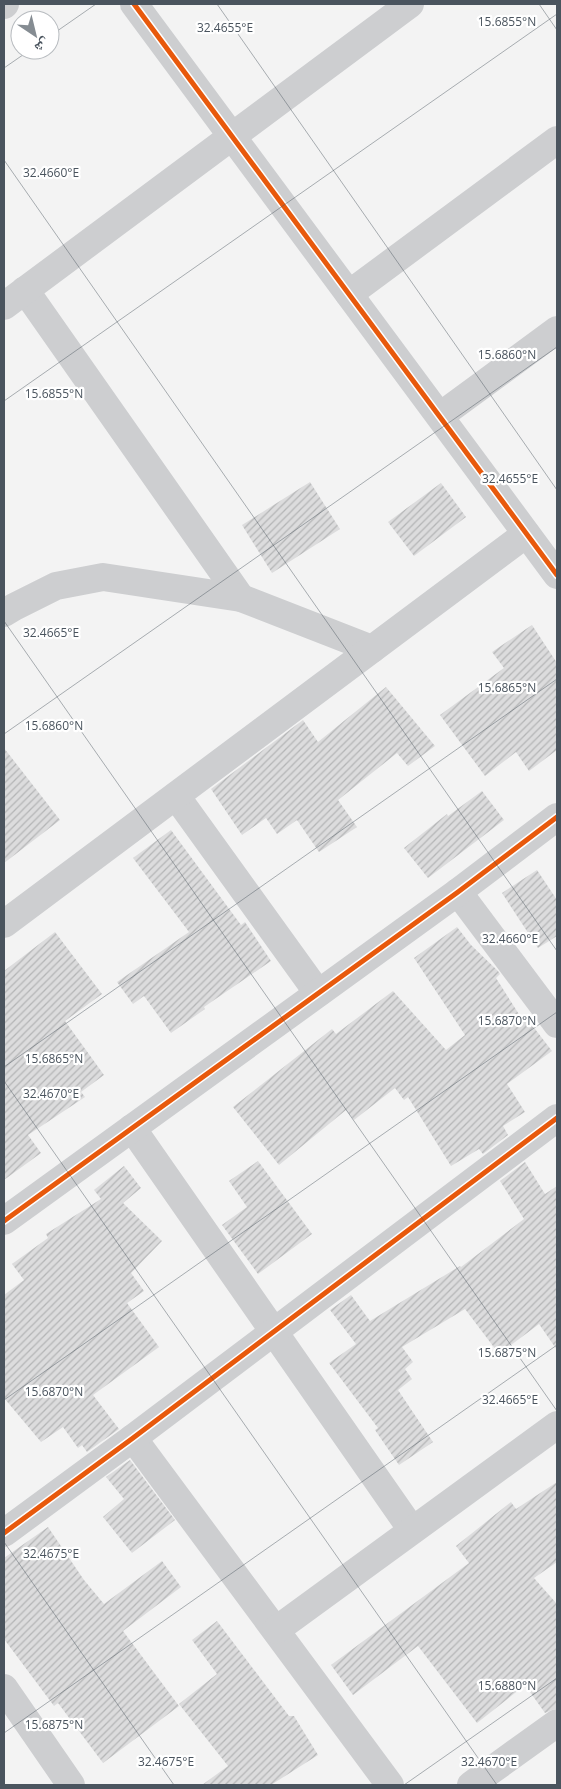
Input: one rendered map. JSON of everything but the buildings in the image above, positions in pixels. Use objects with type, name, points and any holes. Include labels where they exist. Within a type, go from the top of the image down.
[{"type":"street","points":[[134,4],[557,575]]},
{"type":"street","points":[[4,306],[410,4]]},
{"type":"street","points":[[349,294],[557,140]]},
{"type":"street","points":[[25,290],[242,598]]},
{"type":"street","points":[[440,416],[557,330]]},
{"type":"street","points":[[4,924],[526,534]]},
{"type":"street","points":[[4,614],[56,586],[103,577],[242,598],[372,649]]},
{"type":"street","points":[[176,796],[318,993]]},
{"type":"street","points":[[4,1222],[458,892],[557,817]]},
{"type":"street","points":[[458,892],[557,1024]]},
{"type":"street","points":[[4,1533],[428,1217],[557,1118]]},
{"type":"street","points":[[132,1128],[412,1530]]},
{"type":"street","points":[[276,1630],[557,1425]]},
{"type":"street","points":[[133,1438],[390,1785]]},
{"type":"street","points":[[4,1688],[71,1785]]},
{"type":"street","points":[[471,1785],[557,1722]]},
{"type":"cycle path","points":[[134,4],[557,575]]},
{"type":"cycle path","points":[[4,1221],[458,892],[557,817]]},
{"type":"cycle path","points":[[4,1533],[557,1118]]}]
